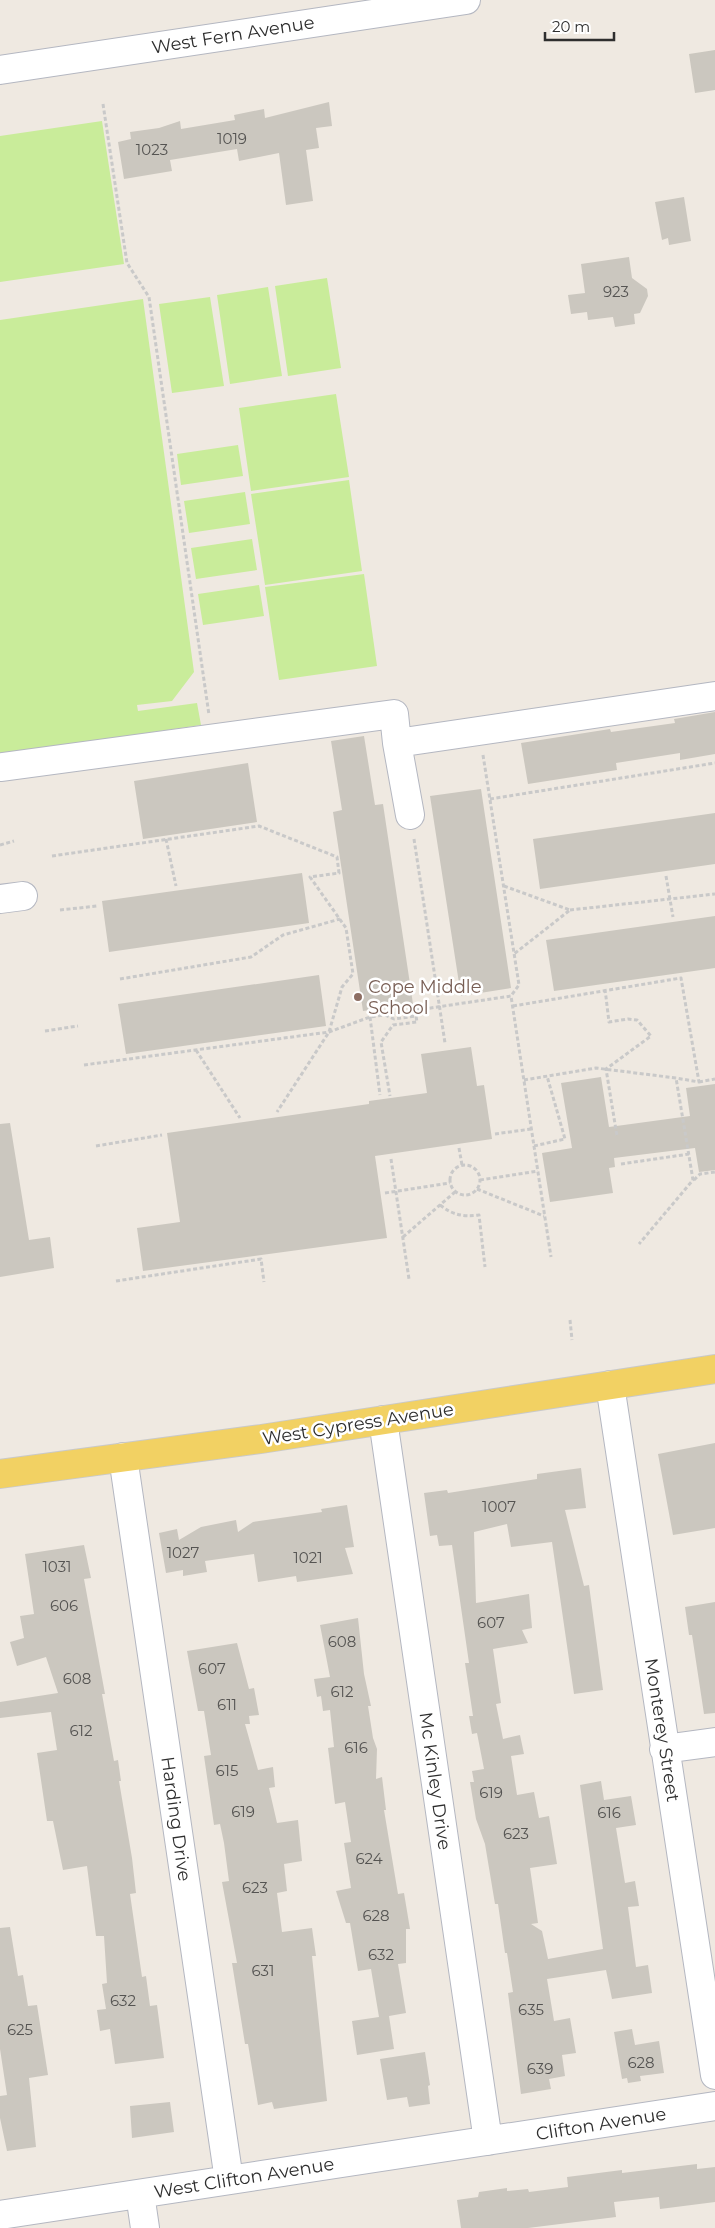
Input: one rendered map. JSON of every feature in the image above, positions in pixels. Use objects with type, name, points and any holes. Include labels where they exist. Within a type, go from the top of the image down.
[{"type":"main road","name":"West Cypress Avenue","points":[[0,1474],[382,1420],[715,1369]]},
{"type":"street","name":"West Fern Avenue","points":[[0,70],[392,5],[466,0]]},
{"type":"street","points":[[397,743],[715,696]]},
{"type":"street","points":[[2,767],[394,714],[397,743],[410,816]]},
{"type":"street","name":"Monterey Street","points":[[610,1385],[715,2075]]},
{"type":"street","name":"Mc Kinley Drive","points":[[382,1420],[488,2141]]},
{"type":"street","name":"Harding Drive","points":[[123,1458],[229,2180]]},
{"type":"street","points":[[664,1749],[715,1742]]},
{"type":"street","name":"Clifton Avenue","points":[[488,2141],[715,2106]]},
{"type":"street","name":"West Clifton Avenue","points":[[0,2215],[488,2141]]},
{"type":"street","points":[[140,2194],[145,2228]]},
{"type":"path","points":[[103,104],[126,263],[148,297],[213,738]]},
{"type":"path","points":[[84,1065],[329,1032],[370,1017],[511,996],[519,985],[480,731]]},
{"type":"path","points":[[490,799],[715,764]]},
{"type":"path","points":[[410,816],[445,1043]]},
{"type":"path","points":[[52,856],[259,826],[337,857],[339,873],[310,877],[346,928],[353,974],[342,987],[329,1032],[277,1112]]},
{"type":"path","points":[[166,840],[176,886]]},
{"type":"path","points":[[0,845],[14,842]]},
{"type":"path","points":[[666,876],[673,918]]},
{"type":"path","points":[[504,885],[570,910],[715,894]]},
{"type":"path","points":[[60,910],[97,906]]},
{"type":"path","points":[[514,954],[570,910]]},
{"type":"path","points":[[120,979],[251,957],[283,935],[340,919]]},
{"type":"path","points":[[513,1006],[604,989],[681,978],[699,1082]]},
{"type":"path","points":[[604,989],[609,1022],[628,1019],[637,1020],[651,1036],[606,1069]]},
{"type":"path","points":[[511,996],[550,1257]]},
{"type":"path","points":[[385,1015],[394,1020],[416,1016],[417,1022],[393,1025],[380,1042],[390,1096]]},
{"type":"path","points":[[370,1017],[380,1094]]},
{"type":"path","points":[[44,1031],[78,1026]]},
{"type":"path","points":[[196,1050],[240,1118]]},
{"type":"path","points":[[524,1080],[596,1068],[699,1082],[715,1079]]},
{"type":"path","points":[[606,1069],[617,1136]]},
{"type":"path","points":[[534,1146],[564,1139],[547,1076]]},
{"type":"path","points":[[676,1078],[693,1180]]},
{"type":"path","points":[[495,1134],[531,1129]]},
{"type":"path","points":[[96,1146],[162,1135]]},
{"type":"path","points":[[459,1148],[462,1165]]},
{"type":"path","points":[[621,1164],[689,1154]]},
{"type":"path","points":[[391,1159],[409,1279]]},
{"type":"path","points":[[462,1165],[467,1165],[476,1170],[480,1180],[477,1190],[469,1195],[455,1192],[450,1183],[453,1170],[462,1165]]},
{"type":"path","points":[[480,1180],[538,1170]]},
{"type":"path","points":[[639,1244],[693,1180],[700,1174],[715,1172]]},
{"type":"path","points":[[385,1193],[450,1183]]},
{"type":"path","points":[[477,1190],[544,1216]]},
{"type":"path","points":[[403,1238],[455,1192]]},
{"type":"path","points":[[440,1205],[450,1213],[460,1216],[479,1214],[486,1267]]},
{"type":"path","points":[[116,1281],[261,1260],[264,1282]]},
{"type":"path","points":[[570,1320],[572,1340]]},
{"type":"green space","points":[[102,121],[124,264],[0,282],[0,136]]},
{"type":"green space","points":[[327,278],[341,368],[288,376],[275,286]]},
{"type":"green space","points":[[268,287],[282,376],[230,384],[217,295]]},
{"type":"green space","points":[[210,297],[224,386],[172,393],[159,304]]},
{"type":"green space","points":[[143,299],[194,672],[172,701],[137,705],[138,711],[197,703],[201,725],[0,755],[0,320]]},
{"type":"green space","points":[[336,394],[349,477],[251,491],[239,408]]},
{"type":"green space","points":[[238,445],[243,476],[181,485],[177,454]]},
{"type":"green space","points":[[349,480],[362,571],[265,585],[251,494]]},
{"type":"green space","points":[[245,492],[250,524],[189,533],[184,501]]},
{"type":"green space","points":[[252,539],[257,570],[196,579],[191,548]]},
{"type":"green space","points":[[364,574],[377,666],[279,680],[265,587]]},
{"type":"green space","points":[[259,585],[264,616],[203,625],[198,594]]},
{"type":"building","points":[[715,50],[715,90],[695,93],[689,54]]},
{"type":"building","points":[[329,102],[332,126],[316,128],[319,148],[306,150],[313,201],[286,205],[279,153],[239,161],[237,149],[170,160],[172,171],[124,179],[118,142],[131,139],[130,132],[159,128],[180,121],[181,129],[235,120],[234,115],[264,109],[265,118]]},
{"type":"building","points":[[684,197],[691,241],[669,245],[668,238],[662,240],[655,202]]},
{"type":"building","points":[[629,257],[632,278],[647,289],[648,296],[640,313],[634,314],[635,324],[615,327],[613,317],[588,320],[587,312],[571,314],[568,295],[585,293],[581,264]]},
{"type":"building","points":[[715,712],[715,754],[680,760],[680,753],[616,763],[617,770],[528,784],[521,743],[610,729],[611,732],[675,723],[674,719]]},
{"type":"building","points":[[364,736],[375,805],[383,804],[413,1004],[363,1011],[333,812],[342,810],[331,741]]},
{"type":"building","points":[[248,763],[257,822],[143,839],[134,781]]},
{"type":"building","points":[[481,789],[511,988],[461,996],[430,796]]},
{"type":"building","points":[[715,813],[715,864],[540,889],[533,839]]},
{"type":"building","points":[[302,873],[309,923],[109,952],[102,901]]},
{"type":"building","points":[[715,916],[715,968],[554,991],[546,940]]},
{"type":"building","points":[[319,975],[326,1026],[126,1054],[118,1004]]},
{"type":"building","points":[[471,1047],[477,1086],[484,1085],[492,1139],[375,1156],[387,1238],[143,1271],[137,1228],[180,1222],[167,1133],[369,1104],[369,1101],[427,1093],[421,1054]]},
{"type":"building","points":[[601,1077],[609,1127],[690,1116],[686,1088],[715,1084],[715,1170],[699,1172],[695,1148],[614,1158],[615,1167],[609,1168],[613,1193],[550,1202],[542,1153],[572,1148],[561,1083]]},
{"type":"building","points":[[10,1123],[29,1240],[50,1237],[54,1268],[0,1277],[0,1124]]},
{"type":"building","points":[[715,1443],[715,1528],[673,1535],[658,1454]]},
{"type":"building","points":[[581,1468],[586,1508],[565,1510],[584,1586],[589,1585],[603,1690],[574,1694],[552,1542],[511,1547],[507,1524],[474,1532],[476,1603],[529,1594],[532,1628],[522,1630],[528,1643],[493,1649],[501,1703],[496,1704],[503,1739],[520,1735],[524,1754],[511,1756],[517,1795],[534,1792],[539,1818],[549,1816],[557,1864],[530,1868],[538,1923],[531,1924],[542,1931],[548,1959],[603,1949],[580,1785],[601,1781],[604,1800],[631,1796],[636,1825],[616,1828],[625,1883],[635,1881],[639,1906],[628,1907],[636,1967],[648,1965],[652,1993],[612,1999],[606,1970],[547,1979],[554,2021],[570,2018],[576,2053],[562,2055],[565,2076],[549,2079],[551,2089],[521,2094],[508,1993],[513,1992],[507,1953],[505,1953],[498,1904],[495,1904],[485,1844],[476,1819],[470,1782],[474,1782],[472,1771],[484,1769],[477,1733],[472,1734],[469,1716],[473,1716],[465,1663],[469,1663],[452,1545],[439,1546],[437,1535],[430,1536],[424,1493],[447,1490],[448,1493],[537,1479],[537,1474]]},
{"type":"building","points":[[347,1505],[354,1547],[345,1548],[353,1574],[297,1582],[296,1576],[258,1582],[254,1554],[205,1561],[207,1572],[183,1576],[183,1570],[166,1573],[159,1533],[177,1529],[179,1540],[201,1527],[236,1520],[238,1532],[253,1522],[322,1512],[321,1509]]},
{"type":"building","points":[[84,1545],[91,1578],[84,1579],[105,1694],[102,1694],[114,1761],[118,1760],[121,1781],[119,1781],[132,1858],[136,1893],[130,1894],[142,1977],[146,1976],[150,2006],[157,2005],[164,2058],[115,2064],[110,2029],[100,2031],[97,2010],[106,2009],[102,1984],[107,1983],[104,1936],[96,1936],[87,1866],[63,1870],[53,1821],[47,1821],[37,1753],[57,1750],[51,1712],[0,1718],[0,1702],[58,1693],[46,1657],[17,1666],[10,1642],[24,1638],[20,1616],[34,1614],[25,1554]]},
{"type":"building","points":[[715,1602],[715,1713],[704,1714],[692,1635],[689,1635],[685,1607]]},
{"type":"building","points":[[358,1618],[364,1674],[371,1706],[368,1706],[373,1738],[377,1749],[376,1779],[382,1777],[386,1810],[384,1810],[398,1894],[404,1893],[410,1929],[406,1929],[406,1963],[398,1964],[406,2013],[389,2016],[394,2049],[357,2055],[352,2021],[379,2017],[371,1969],[358,1971],[350,1923],[346,1923],[336,1891],[351,1888],[344,1843],[351,1842],[345,1802],[335,1804],[328,1748],[334,1747],[330,1710],[323,1711],[321,1696],[317,1697],[314,1679],[330,1677],[320,1625]]},
{"type":"building","points":[[237,1643],[249,1689],[254,1688],[259,1715],[249,1716],[250,1724],[245,1724],[258,1770],[273,1767],[275,1787],[269,1788],[277,1823],[298,1820],[302,1861],[284,1864],[287,1891],[277,1893],[282,1932],[312,1928],[316,1956],[312,1956],[327,2101],[274,2109],[272,2102],[258,2105],[248,2044],[245,2044],[232,1963],[237,1963],[222,1882],[229,1881],[224,1843],[220,1824],[214,1825],[204,1756],[211,1755],[204,1711],[198,1711],[187,1651]]},
{"type":"building","points":[[10,1927],[18,1976],[23,1975],[28,2006],[37,2005],[48,2075],[29,2078],[36,2147],[7,2151],[0,2118],[0,2096],[7,2095],[0,2049],[0,1928]]},
{"type":"building","points":[[632,2029],[635,2045],[659,2041],[664,2073],[640,2076],[641,2081],[628,2083],[627,2078],[622,2079],[614,2032]]},
{"type":"building","points":[[425,2052],[430,2085],[428,2086],[430,2104],[409,2107],[407,2097],[387,2100],[380,2059]]},
{"type":"building","points":[[170,2102],[174,2132],[132,2138],[130,2106]]},
{"type":"building","points":[[697,2164],[697,2169],[715,2167],[715,2202],[660,2209],[659,2197],[614,2202],[616,2217],[528,2228],[461,2228],[457,2200],[478,2197],[479,2192],[507,2188],[507,2191],[528,2189],[529,2192],[568,2187],[567,2177]]},
{"type":"place","name":"Cope Middle School","points":[[358,997]]}]
